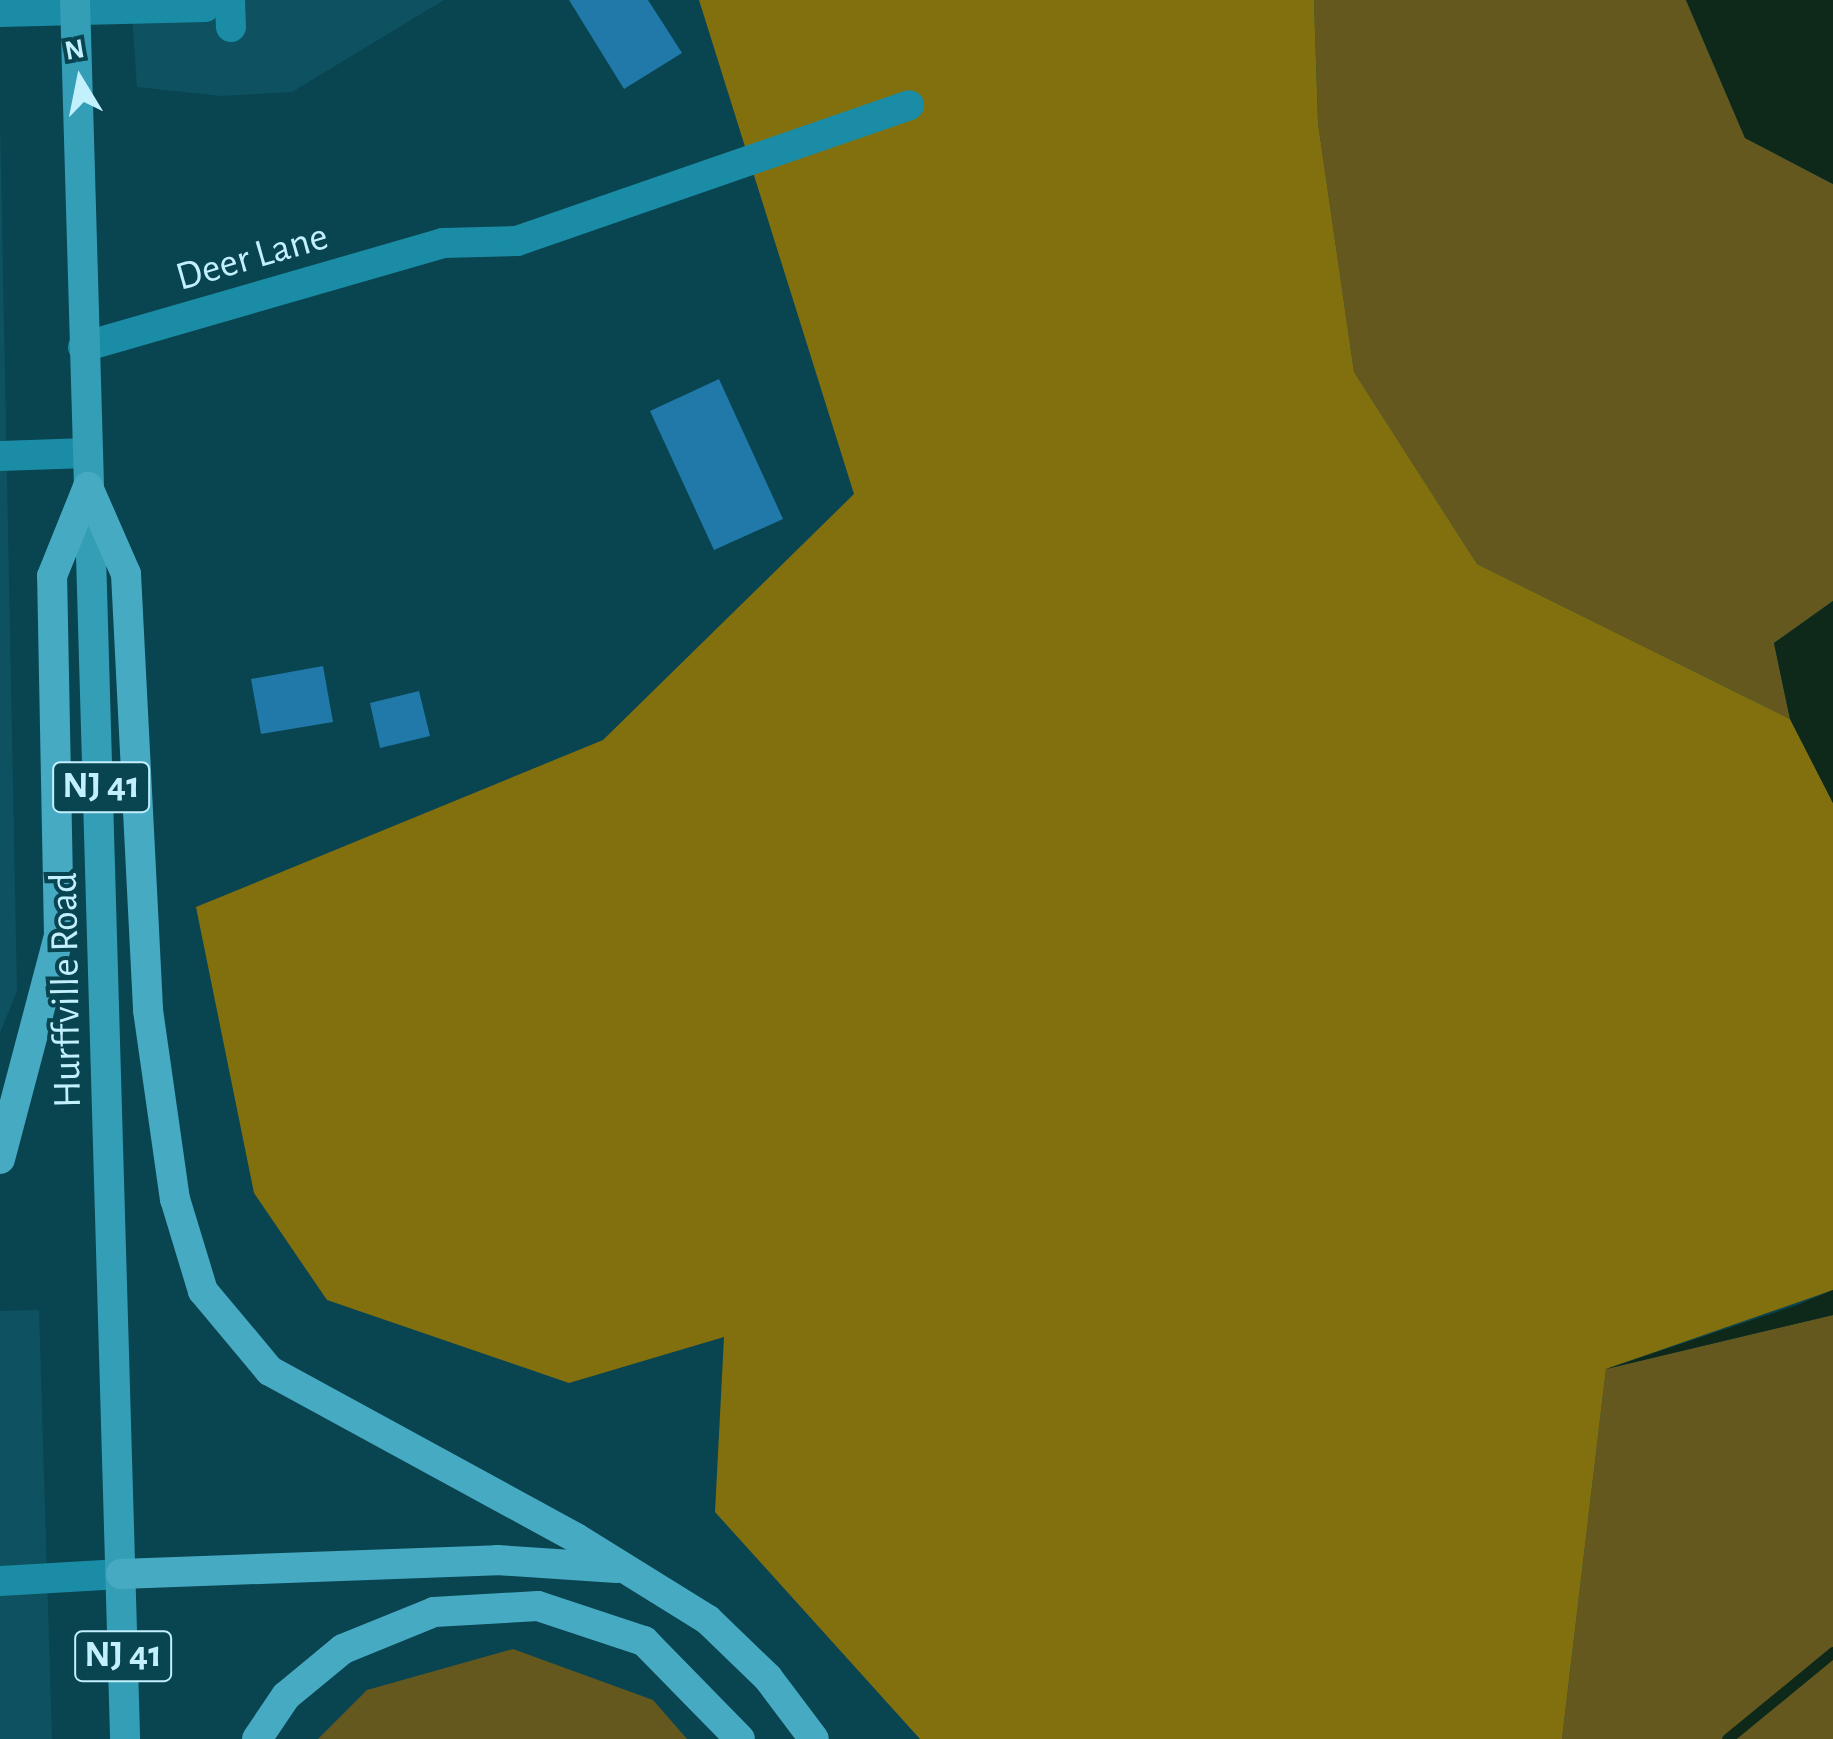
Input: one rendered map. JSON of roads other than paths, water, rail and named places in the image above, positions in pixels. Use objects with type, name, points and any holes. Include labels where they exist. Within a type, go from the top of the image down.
[{"type":"highway","points":[[0,1159],[60,936],[52,576],[88,487]]},
{"type":"highway","points":[[88,487],[126,574],[148,1010],[174,1198],[203,1292],[270,1372],[708,1620],[768,1678],[814,1739]]},
{"type":"highway","points":[[122,1574],[497,1560],[617,1568]]},
{"type":"highway","points":[[257,1739],[286,1696],[342,1649],[434,1612],[538,1606],[644,1642],[740,1739]]},
{"type":"main road","name":"Hurffville Road","points":[[75,6],[125,1739]]},
{"type":"street","points":[[0,12],[75,6],[218,8]]},
{"type":"street","name":"Deer Lane","points":[[83,347],[443,243],[517,241],[909,104]]},
{"type":"street","points":[[0,456],[87,453]]},
{"type":"street","points":[[0,1582],[122,1574]]},
{"type":"waterway","points":[[1727,1739],[1833,1652]]}]
